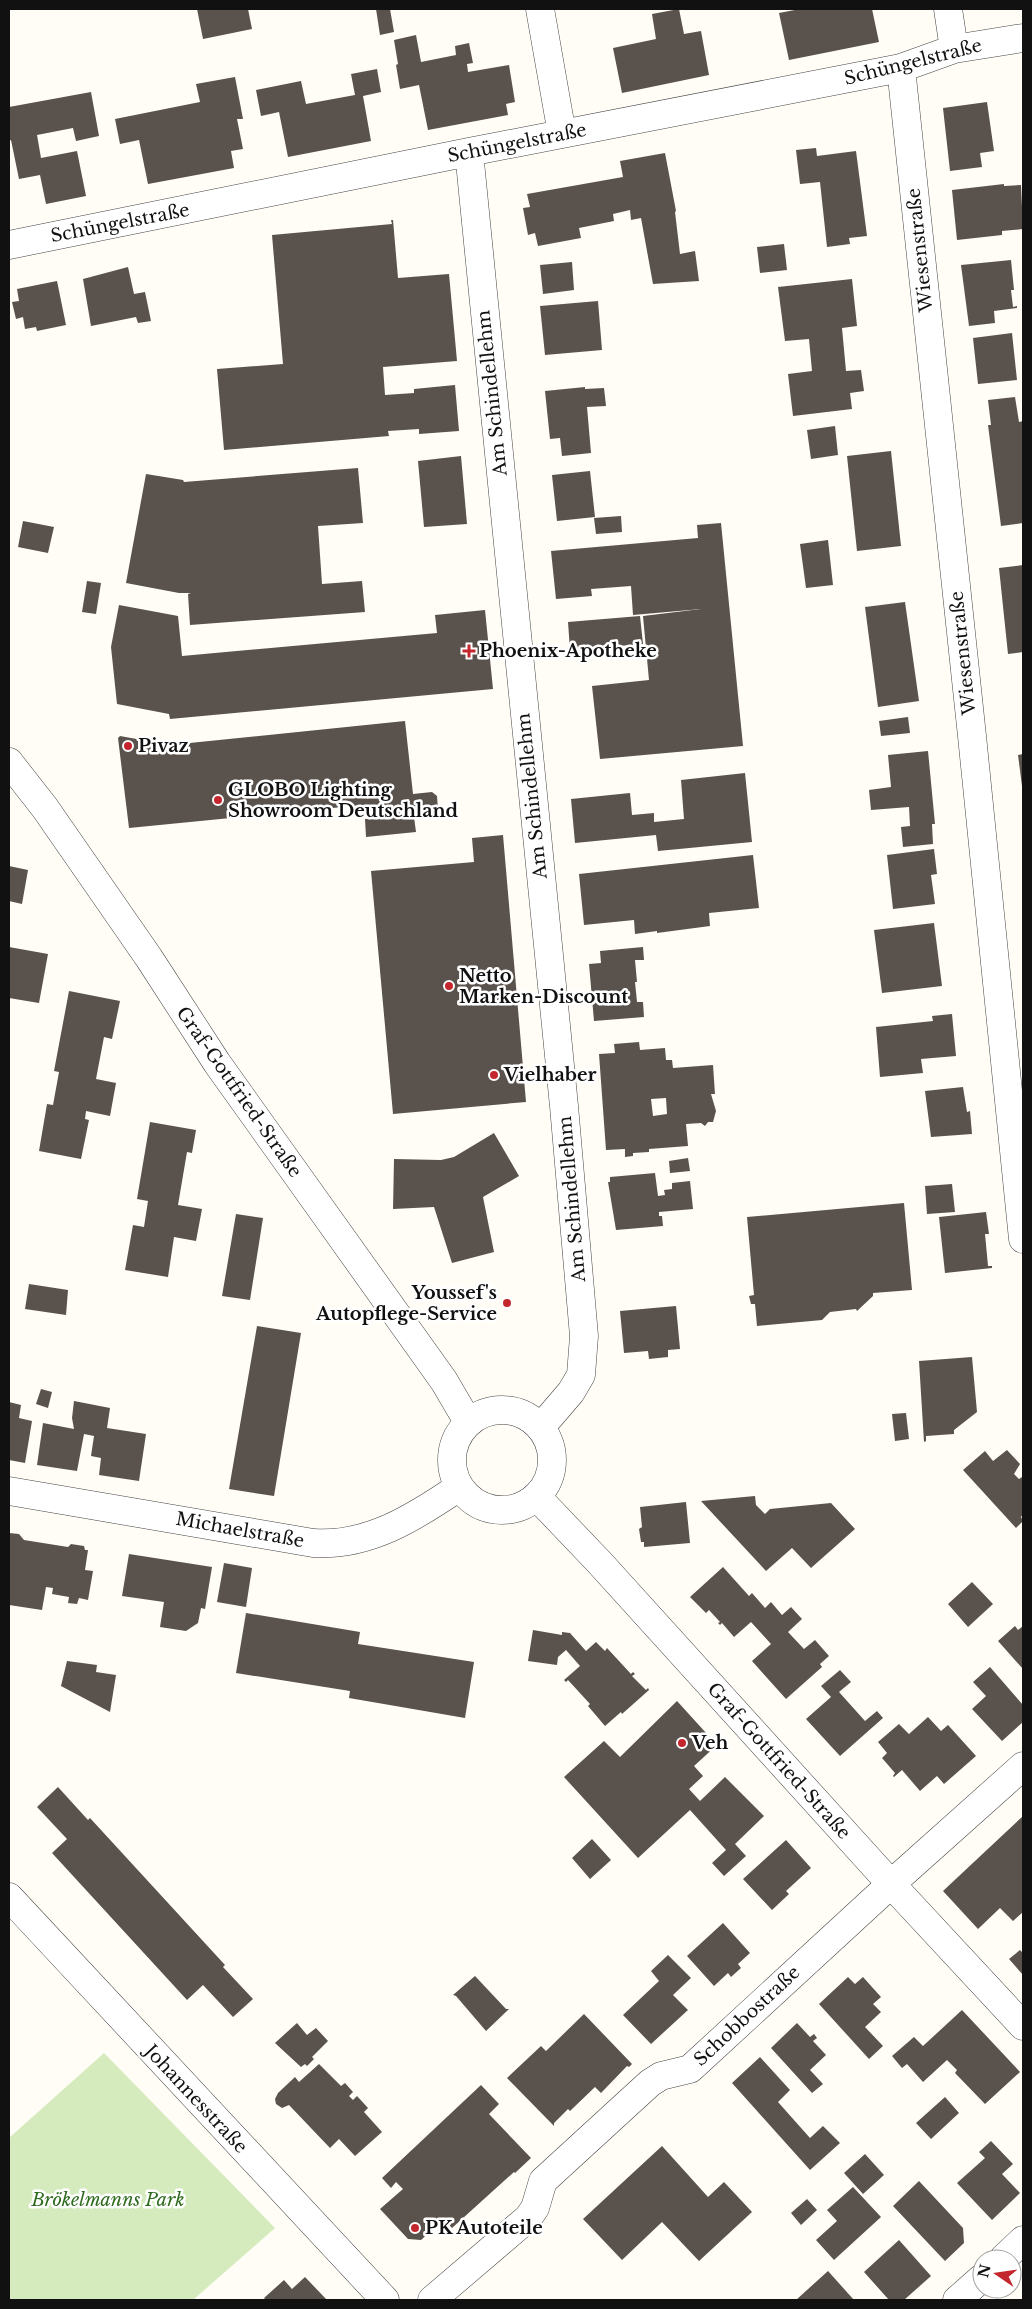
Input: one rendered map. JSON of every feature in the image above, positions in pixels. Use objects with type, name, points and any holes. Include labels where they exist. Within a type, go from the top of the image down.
[{"type":"street","points":[[540,9],[562,134]]},
{"type":"street","points":[[948,9],[954,50]]},
{"type":"street","name":"Schüngelstraße","points":[[9,245],[469,152],[901,68],[954,50],[1023,38]]},
{"type":"street","name":"Wiesenstraße","points":[[901,68],[1023,1239]]},
{"type":"street","name":"Am Schindellehm","points":[[469,152],[564,1106],[584,1336],[581,1374],[571,1392],[541,1427]]},
{"type":"street","name":"Graf-Gottfried-Straße","points":[[9,762],[45,808],[149,958],[217,1063],[444,1381],[468,1422]]},
{"type":"street","points":[[506,1409],[525,1415],[541,1427],[549,1441],[553,1455],[551,1471],[546,1485],[536,1497],[525,1505],[510,1510],[496,1510],[482,1506],[469,1498],[459,1487],[452,1471],[452,1453],[457,1436],[468,1422],[486,1412],[506,1409]]},
{"type":"street","name":"Michaelstraße","points":[[9,1491],[333,1544],[367,1537],[397,1524],[425,1510],[459,1487]]},
{"type":"street","name":"Graf-Gottfried-Straße","points":[[536,1497],[594,1556],[891,1884],[1023,2026]]},
{"type":"street","name":"Schobbostraße","points":[[432,2300],[528,2218],[535,2208],[543,2181],[650,2083],[661,2076],[690,2069],[891,1884],[1023,1766]]},
{"type":"street","name":"Johannesstraße","points":[[9,1897],[385,2300]]},
{"type":"street","points":[[1014,2249],[1023,2240]]},
{"type":"street","points":[[957,2300],[972,2287]]},
{"type":"green space","name":"Brökelmanns Park","points":[[104,2053],[275,2228],[193,2300],[9,2300],[9,2138]]},
{"type":"building","points":[[197,9],[248,9],[252,29],[203,39]]},
{"type":"building","points":[[376,9],[390,9],[394,32],[380,35]]},
{"type":"building","points":[[679,9],[684,34],[701,31],[709,75],[622,93],[613,48],[656,39],[652,14]]},
{"type":"building","points":[[800,9],[872,9],[879,42],[789,60],[779,13]]},
{"type":"building","points":[[416,35],[421,62],[456,55],[455,46],[469,43],[473,63],[467,64],[468,72],[509,65],[515,102],[506,104],[508,115],[428,130],[419,85],[400,89],[396,65],[398,64],[394,40]]},
{"type":"building","points":[[377,69],[381,92],[363,96],[371,141],[288,157],[279,112],[261,116],[256,90],[301,81],[306,104],[355,95],[351,74]]},
{"type":"building","points":[[235,77],[243,119],[237,119],[243,149],[231,151],[234,168],[148,184],[139,140],[120,144],[115,119],[200,102],[196,84]]},
{"type":"building","points":[[91,92],[99,136],[76,141],[73,128],[37,135],[41,158],[77,151],[86,196],[46,204],[40,175],[19,179],[11,140],[9,141],[9,107]]},
{"type":"building","points":[[987,102],[994,151],[980,153],[982,167],[950,171],[943,108]]},
{"type":"building","points":[[816,148],[817,156],[856,151],[867,236],[849,238],[850,244],[827,247],[820,182],[800,184],[796,150]]},
{"type":"building","points":[[665,153],[676,211],[680,254],[695,251],[699,281],[653,284],[641,218],[631,220],[630,210],[613,214],[614,221],[579,228],[581,238],[538,246],[535,233],[528,235],[523,208],[530,207],[527,194],[623,177],[620,161]]},
{"type":"building","points":[[1004,184],[1004,186],[1021,185],[1023,229],[1002,231],[1002,235],[957,240],[952,190]]},
{"type":"building","points":[[391,220],[393,220],[398,278],[449,274],[457,361],[383,367],[385,395],[414,393],[414,389],[455,385],[459,431],[419,434],[419,429],[388,431],[389,436],[224,450],[217,369],[283,364],[272,235],[392,224]]},
{"type":"building","points":[[784,244],[787,270],[760,273],[757,247]]},
{"type":"building","points":[[1011,260],[1014,290],[1011,290],[1013,307],[1017,306],[1017,308],[994,311],[995,323],[969,326],[961,265]]},
{"type":"building","points":[[572,262],[574,290],[543,294],[540,265]]},
{"type":"building","points":[[128,267],[134,294],[145,292],[151,321],[138,323],[136,317],[91,326],[83,279]]},
{"type":"building","points":[[852,279],[857,326],[842,328],[846,371],[861,370],[864,391],[850,393],[852,409],[793,416],[788,374],[812,371],[809,339],[785,341],[778,287]]},
{"type":"building","points":[[57,281],[66,325],[37,331],[36,327],[25,329],[23,317],[16,319],[12,302],[19,301],[17,289]]},
{"type":"building","points":[[598,301],[602,350],[545,355],[540,306]]},
{"type":"building","points":[[1012,333],[1017,380],[978,384],[973,338]]},
{"type":"building","points":[[585,387],[585,389],[604,388],[606,406],[587,407],[591,453],[562,456],[560,438],[550,439],[545,391]]},
{"type":"building","points":[[1015,397],[1019,422],[1023,421],[1023,523],[1001,526],[988,425],[991,425],[988,400]]},
{"type":"building","points":[[835,426],[838,455],[811,459],[807,430]]},
{"type":"building","points":[[891,451],[901,546],[857,551],[847,456]]},
{"type":"building","points":[[461,456],[467,524],[424,527],[418,461]]},
{"type":"building","points":[[358,468],[363,523],[318,526],[322,584],[362,581],[365,612],[190,625],[188,594],[191,593],[179,593],[126,583],[146,474],[183,480],[184,482]]},
{"type":"building","points":[[590,471],[595,517],[557,521],[552,475]]},
{"type":"building","points":[[621,516],[622,532],[596,534],[594,518]]},
{"type":"building","points":[[23,521],[54,527],[48,553],[18,547]]},
{"type":"building","points":[[721,523],[743,746],[600,759],[592,686],[649,680],[643,616],[701,609],[633,615],[631,586],[591,589],[592,596],[556,599],[551,551],[698,538],[697,525]]},
{"type":"building","points":[[828,540],[833,585],[806,588],[800,544]]},
{"type":"building","points":[[1023,565],[1023,652],[1008,654],[999,568]]},
{"type":"building","points":[[87,581],[101,583],[96,614],[82,612]]},
{"type":"building","points":[[905,602],[919,701],[878,707],[865,607]]},
{"type":"building","points":[[119,605],[178,616],[182,656],[437,633],[435,615],[485,610],[493,689],[170,719],[169,714],[117,704],[111,647]]},
{"type":"building","points":[[640,616],[643,644],[570,650],[568,622]]},
{"type":"building","points":[[908,717],[910,733],[881,736],[879,721]]},
{"type":"building","points":[[405,721],[413,794],[432,792],[437,796],[438,810],[434,815],[414,817],[416,832],[366,837],[366,808],[363,808],[363,805],[129,828],[118,738],[120,736],[170,745]]},
{"type":"building","points":[[928,751],[935,824],[932,824],[933,844],[903,847],[901,827],[910,826],[909,807],[871,810],[869,790],[891,787],[888,755]]},
{"type":"building","points":[[1023,754],[1023,786],[1022,786],[1018,755]]},
{"type":"building","points":[[745,773],[752,842],[658,851],[656,835],[575,843],[571,799],[630,793],[632,815],[654,813],[654,822],[684,819],[681,780]]},
{"type":"building","name":"Netto Marken-Discount","points":[[503,835],[526,1102],[393,1114],[371,871],[474,862],[472,838]]},
{"type":"building","points":[[934,849],[937,874],[931,875],[935,904],[893,909],[887,855]]},
{"type":"building","points":[[753,855],[759,908],[709,913],[710,926],[657,933],[657,931],[635,934],[634,920],[584,925],[579,874]]},
{"type":"building","points":[[9,866],[28,870],[22,904],[9,901]]},
{"type":"building","points":[[934,923],[942,986],[882,993],[874,930]]},
{"type":"building","points":[[9,947],[48,954],[39,1003],[9,998]]},
{"type":"building","points":[[643,947],[644,960],[635,960],[637,982],[635,982],[637,1002],[643,1002],[644,1017],[594,1021],[589,964],[601,963],[600,951]]},
{"type":"building","points":[[69,991],[120,1001],[112,1039],[104,1037],[96,1079],[116,1083],[110,1116],[86,1111],[85,1119],[89,1120],[81,1159],[39,1151],[47,1104],[53,1105],[59,1072],[54,1071]]},
{"type":"building","points":[[952,1014],[956,1056],[921,1059],[923,1073],[880,1077],[876,1027],[933,1021],[932,1016]]},
{"type":"building","points":[[639,1042],[640,1050],[665,1048],[666,1060],[672,1060],[673,1068],[713,1065],[715,1094],[711,1094],[716,1111],[713,1122],[708,1122],[705,1126],[701,1123],[686,1124],[688,1146],[649,1149],[649,1152],[633,1153],[633,1156],[625,1157],[625,1149],[606,1150],[599,1054],[615,1053],[614,1044]],"holes":[[[666,1098],[667,1114],[653,1116],[651,1099]]]},
{"type":"building","points":[[963,1087],[967,1112],[970,1111],[972,1134],[931,1137],[925,1091]]},
{"type":"building","points":[[150,1122],[196,1130],[192,1153],[187,1152],[178,1205],[202,1209],[196,1241],[174,1237],[168,1277],[125,1270],[133,1225],[144,1227],[148,1201],[137,1199]]},
{"type":"building","points":[[494,1133],[519,1176],[483,1197],[494,1252],[452,1263],[434,1207],[393,1209],[394,1159],[441,1160],[454,1157]]},
{"type":"building","points":[[688,1158],[690,1171],[670,1173],[669,1161]]},
{"type":"building","points":[[655,1173],[658,1196],[665,1195],[664,1190],[672,1189],[672,1183],[690,1181],[693,1209],[659,1212],[659,1216],[662,1216],[663,1226],[616,1230],[608,1182],[610,1182],[610,1177]]},
{"type":"building","points":[[952,1184],[955,1212],[927,1214],[925,1186]]},
{"type":"building","points":[[904,1203],[912,1290],[873,1293],[873,1296],[857,1311],[856,1309],[830,1312],[822,1320],[757,1326],[755,1304],[751,1304],[749,1296],[754,1295],[747,1217]]},
{"type":"building","points":[[986,1212],[989,1234],[985,1234],[988,1266],[992,1266],[992,1268],[945,1273],[939,1217]]},
{"type":"building","points":[[236,1214],[263,1218],[250,1300],[222,1296]]},
{"type":"building","points":[[29,1284],[68,1290],[66,1315],[25,1309]]},
{"type":"building","points":[[676,1306],[680,1349],[668,1350],[668,1357],[649,1359],[648,1351],[624,1353],[620,1311]]},
{"type":"building","points":[[257,1326],[301,1333],[274,1496],[229,1489]]},
{"type":"building","points":[[972,1357],[977,1412],[954,1430],[954,1434],[926,1436],[926,1441],[924,1442],[919,1361]]},
{"type":"building","points":[[41,1389],[52,1392],[48,1408],[36,1404]]},
{"type":"building","points":[[74,1401],[110,1408],[107,1428],[146,1434],[139,1481],[99,1475],[101,1458],[91,1456],[94,1436],[84,1434],[77,1471],[37,1465],[43,1423],[74,1429],[72,1418]]},
{"type":"building","points":[[9,1402],[21,1405],[19,1418],[32,1421],[25,1463],[9,1460]]},
{"type":"building","points":[[906,1413],[909,1439],[895,1441],[892,1414]]},
{"type":"building","points":[[1007,1450],[1020,1464],[1014,1474],[1019,1479],[1022,1477],[1023,1479],[1023,1514],[1021,1517],[1023,1521],[1016,1528],[963,1470],[985,1451],[993,1461]]},
{"type":"building","points":[[755,1496],[756,1505],[765,1514],[770,1509],[831,1503],[855,1529],[811,1568],[792,1548],[766,1571],[701,1501]]},
{"type":"building","points":[[686,1502],[690,1543],[644,1547],[644,1542],[641,1542],[639,1529],[642,1527],[640,1507]]},
{"type":"building","points":[[9,1533],[19,1534],[24,1540],[68,1547],[71,1544],[84,1546],[85,1550],[88,1550],[85,1570],[93,1571],[88,1600],[79,1598],[77,1604],[68,1603],[69,1597],[52,1594],[53,1588],[46,1587],[42,1610],[9,1605]]},
{"type":"building","points":[[129,1554],[212,1567],[205,1609],[201,1608],[198,1623],[186,1631],[160,1627],[164,1602],[122,1596]]},
{"type":"building","points":[[224,1563],[252,1568],[246,1607],[217,1602]]},
{"type":"building","points":[[723,1567],[749,1596],[752,1593],[765,1608],[771,1602],[782,1615],[791,1607],[802,1619],[788,1632],[804,1649],[815,1640],[829,1656],[820,1664],[822,1667],[786,1699],[752,1661],[771,1644],[751,1622],[734,1637],[722,1623],[720,1625],[718,1623],[720,1622],[709,1610],[706,1613],[690,1597]]},
{"type":"building","points":[[972,1582],[993,1604],[968,1627],[948,1604]]},
{"type":"building","points":[[246,1613],[360,1632],[358,1644],[474,1662],[465,1718],[349,1698],[350,1691],[236,1673]]},
{"type":"building","points":[[1015,1626],[1018,1630],[1023,1626],[1023,1669],[998,1641]]},
{"type":"building","points":[[533,1630],[562,1635],[562,1632],[570,1633],[586,1651],[596,1642],[605,1651],[607,1648],[631,1674],[633,1672],[635,1674],[632,1676],[646,1690],[648,1688],[649,1690],[605,1726],[588,1706],[590,1704],[568,1680],[566,1682],[564,1680],[580,1666],[566,1650],[558,1657],[557,1665],[528,1661]]},
{"type":"building","points":[[67,1661],[97,1665],[96,1672],[116,1675],[110,1712],[61,1686]]},
{"type":"building","points":[[990,1667],[1023,1705],[1023,1722],[1002,1741],[972,1709],[986,1696],[973,1682]]},
{"type":"building","points":[[840,1670],[851,1682],[839,1692],[865,1721],[877,1711],[883,1718],[840,1756],[806,1719],[831,1697],[821,1686]]},
{"type":"building","points":[[677,1701],[717,1745],[694,1766],[703,1776],[689,1789],[700,1801],[725,1777],[764,1816],[735,1844],[746,1856],[724,1876],[712,1863],[726,1850],[690,1810],[638,1858],[564,1777],[604,1741],[620,1757]]},
{"type":"building","points":[[928,1717],[941,1731],[948,1725],[976,1756],[944,1784],[937,1776],[920,1791],[902,1770],[893,1776],[895,1773],[882,1758],[887,1753],[878,1742],[899,1724],[909,1734]]},
{"type":"building","points":[[58,1787],[88,1820],[90,1818],[225,1965],[223,1967],[253,1999],[233,2017],[203,1985],[187,2000],[52,1853],[67,1839],[37,1807]]},
{"type":"building","points":[[1023,1816],[1023,1912],[1013,1921],[1000,1908],[978,1929],[943,1891]]},
{"type":"building","points":[[592,1839],[611,1860],[590,1879],[572,1858]]},
{"type":"building","points":[[786,1840],[811,1868],[786,1891],[789,1894],[772,1910],[743,1879]]},
{"type":"building","points":[[723,1923],[750,1953],[738,1964],[741,1968],[731,1977],[728,1973],[714,1986],[687,1956]]},
{"type":"building","points":[[1020,1950],[1023,1953],[1023,1975],[1009,1959]]},
{"type":"building","points":[[668,1955],[691,1978],[673,1995],[688,2010],[651,2044],[623,2015],[659,1981],[651,1971]]},
{"type":"building","points":[[475,1976],[506,2009],[509,2009],[486,2031],[456,1996],[453,1995]]},
{"type":"building","points":[[848,1977],[855,1984],[863,1977],[881,1997],[873,2004],[881,2012],[865,2027],[883,2046],[869,2059],[819,2004]]},
{"type":"building","points":[[962,2010],[1020,2072],[985,2104],[955,2073],[957,2070],[947,2060],[923,2082],[907,2064],[902,2068],[892,2056],[914,2037],[923,2046]]},
{"type":"building","points":[[584,2014],[632,2064],[629,2067],[627,2066],[601,2093],[595,2087],[570,2111],[568,2109],[554,2123],[554,2126],[507,2078],[541,2046],[546,2051]]},
{"type":"building","points":[[297,2023],[307,2035],[316,2028],[328,2041],[312,2057],[314,2059],[307,2066],[305,2064],[301,2067],[275,2043]]},
{"type":"building","points":[[797,2023],[810,2037],[814,2034],[817,2038],[813,2041],[826,2055],[810,2070],[823,2084],[812,2093],[771,2048]]},
{"type":"building","points":[[760,2057],[790,2090],[778,2102],[810,2138],[823,2126],[840,2143],[810,2170],[732,2083]]},
{"type":"building","points":[[319,2064],[341,2086],[345,2083],[353,2092],[349,2096],[353,2100],[357,2096],[368,2108],[364,2112],[382,2132],[355,2156],[339,2139],[330,2148],[289,2105],[282,2108],[276,2104],[275,2099],[278,2093],[295,2077],[299,2082]]},
{"type":"building","points":[[481,2085],[499,2104],[489,2114],[531,2158],[452,2228],[444,2219],[421,2240],[408,2239],[380,2209],[403,2189],[396,2182],[391,2188],[382,2178]]},
{"type":"building","points":[[945,2097],[959,2113],[931,2139],[916,2123]]},
{"type":"building","points":[[991,2141],[1013,2164],[1002,2174],[1020,2193],[992,2220],[957,2183],[985,2158],[979,2152]]},
{"type":"building","points":[[662,2146],[708,2197],[724,2182],[752,2212],[699,2261],[662,2222],[622,2260],[583,2219]]},
{"type":"building","points":[[865,2154],[884,2175],[863,2194],[844,2173]]},
{"type":"building","points":[[919,2181],[963,2228],[964,2243],[945,2261],[893,2206]]},
{"type":"building","points":[[853,2187],[881,2217],[834,2260],[816,2240],[837,2221],[827,2210]]},
{"type":"building","points":[[807,2199],[817,2210],[801,2225],[791,2213]]},
{"type":"building","points":[[899,2240],[931,2276],[904,2300],[889,2300],[864,2272]]},
{"type":"building","points":[[828,2271],[854,2300],[796,2300]]},
{"type":"building","points":[[305,2277],[327,2300],[266,2300],[264,2298],[284,2280],[292,2289]]},
{"type":"place","name":"Phoenix-Apotheke","points":[[469,651]]},
{"type":"place","name":"Pivaz","points":[[128,746]]},
{"type":"place","name":"GLOBO Lighting Showroom Deutschland","points":[[218,800]]},
{"type":"place","name":"Netto Marken-Discount","points":[[449,986]]},
{"type":"place","name":"Vielhaber","points":[[494,1075]]},
{"type":"place","name":"Youssef's Autopflege-Service","points":[[507,1303]]},
{"type":"place","name":"Veh","points":[[682,1743]]},
{"type":"place","name":"PK Autoteile","points":[[415,2228]]}]
